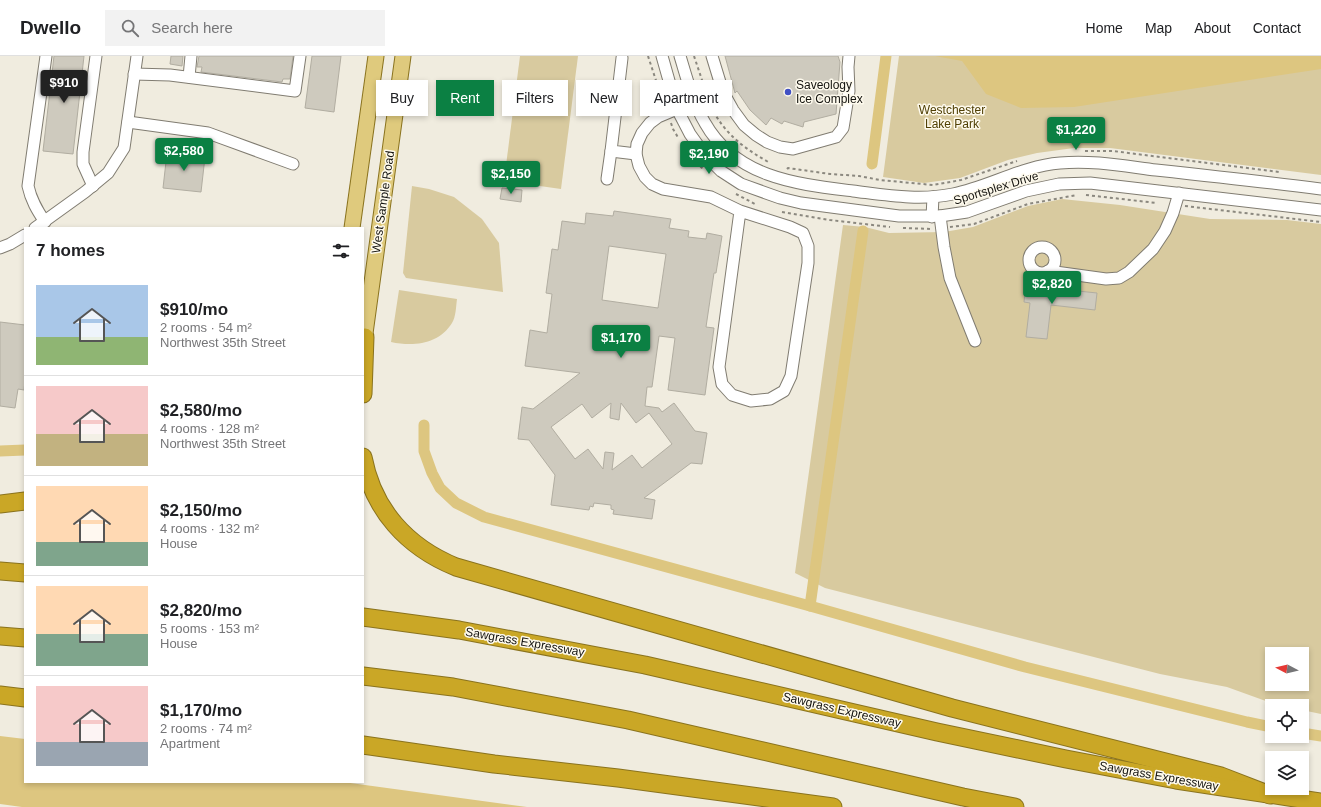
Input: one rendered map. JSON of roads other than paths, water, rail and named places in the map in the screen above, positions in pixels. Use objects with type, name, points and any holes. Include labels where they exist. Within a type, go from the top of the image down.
[{"type":"highway","points":[[364,462],[373,491],[394,524],[422,550],[437,559],[456,567],[952,708],[1221,776],[1265,793]]},
{"type":"highway","points":[[0,504],[24,502]]},
{"type":"highway","points":[[0,571],[24,573]]},
{"type":"highway","name":"Sawgrass Expressway","points":[[364,617],[459,630],[645,665],[937,732],[1066,759],[1176,780],[1265,794]]},
{"type":"highway","points":[[0,636],[24,638]]},
{"type":"highway","points":[[364,676],[453,687],[628,720],[963,797],[1015,807]]},
{"type":"highway","points":[[0,696],[24,698]]},
{"type":"highway","points":[[364,745],[486,763],[618,778],[833,807]]},
{"type":"highway","name":"Sawgrass Expressway","points":[[1270,795],[1321,802]]},
{"type":"main road","points":[[352,227],[376,56]]},
{"type":"main road","name":"West Sample Road","points":[[364,343],[403,56]]},
{"type":"street","points":[[46,56],[28,186],[30,196],[35,207],[48,220]]},
{"type":"street","points":[[93,186],[83,164],[83,152],[96,56]]},
{"type":"street","points":[[37,227],[93,186],[108,173],[124,148],[137,56]]},
{"type":"street","points":[[189,77],[192,56]]},
{"type":"street","points":[[134,74],[189,77],[295,91],[300,56]]},
{"type":"street","name":"Sportsplex Drive","points":[[662,56],[669,80]]},
{"type":"street","name":"Sportsplex Drive","points":[[680,56],[687,80]]},
{"type":"street","points":[[712,56],[719,80]]},
{"type":"street","points":[[732,108],[744,125],[756,135],[767,142],[780,147],[793,149],[836,137],[843,128],[849,91],[849,56]]},
{"type":"street","points":[[607,179],[622,58]]},
{"type":"street","points":[[660,116],[650,123],[642,133],[637,144],[636,154],[639,166],[645,177],[652,184],[663,189],[711,197],[740,211],[790,227],[803,233],[808,246],[808,263],[791,376],[784,391],[770,399],[751,401],[732,395],[722,384],[719,367],[740,211]]},
{"type":"street","name":"Sportsplex Drive","points":[[681,116],[690,134],[705,156],[721,171],[741,184],[780,198],[801,203],[899,216],[936,216],[967,212],[1026,190],[1059,184],[1090,183],[1321,210]]},
{"type":"street","name":"Sportsplex Drive","points":[[701,116],[705,124],[718,141],[734,157],[748,166],[784,180],[804,185],[898,197],[933,197],[954,194],[1022,171],[1059,163],[1098,163],[1321,188]]},
{"type":"street","points":[[128,122],[208,133],[294,164]]},
{"type":"street","points":[[611,150],[636,154]]},
{"type":"street","points":[[741,184],[748,166]]},
{"type":"street","points":[[1048,271],[1106,279],[1119,278],[1129,272],[1153,248],[1165,231],[1179,193]]},
{"type":"street","points":[[933,197],[936,216],[942,228],[950,278],[975,341]]},
{"type":"street","points":[[0,248],[24,236]]},
{"type":"waterway","points":[[872,164],[886,56]]},
{"type":"waterway","points":[[810,606],[863,231]]},
{"type":"waterway","points":[[424,425],[424,451],[432,473],[440,488],[456,503],[484,517],[810,606],[1025,667],[1265,726]]},
{"type":"waterway","points":[[0,451],[24,450]]},
{"type":"waterway","points":[[1309,734],[1321,736]]},
{"type":"place","name":"Saveology Ice Complex","points":[[788,92]]},
{"type":"park label","name":"Westchester Lake Park","points":[[952,117]]}]
